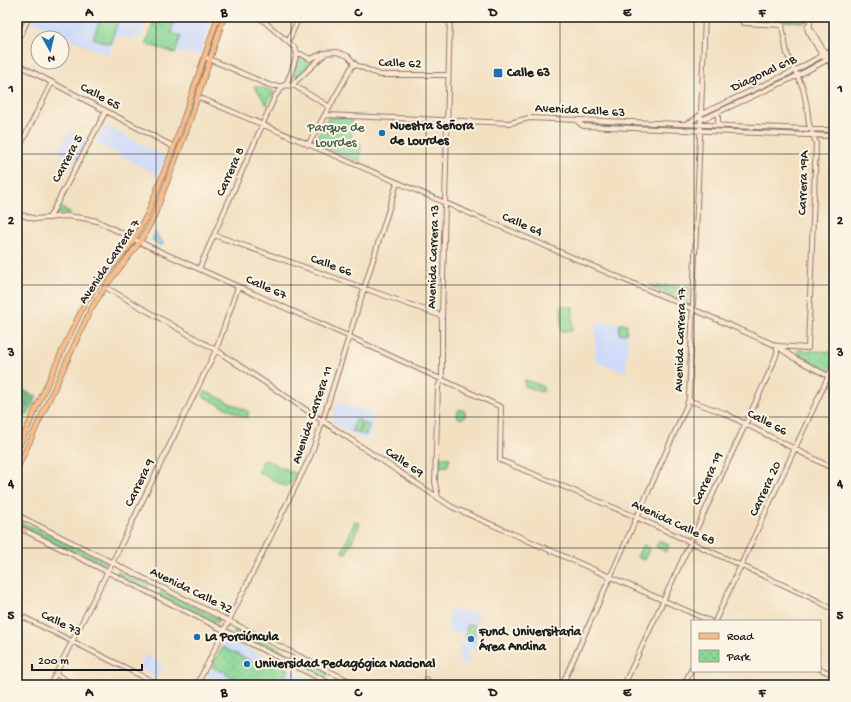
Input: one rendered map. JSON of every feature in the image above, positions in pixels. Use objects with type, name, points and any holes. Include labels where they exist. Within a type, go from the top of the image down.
[{"type":"main road","name":"Avenida Carrera 7","points":[[17,451],[85,302],[98,283],[134,239],[150,208],[174,147],[218,17]]},
{"type":"main road","name":"Avenida Carrera 7","points":[[17,469],[93,305],[140,242],[158,207],[182,145],[224,17]]},
{"type":"main road","points":[[17,511],[19,516]]},
{"type":"main road","points":[[17,528],[25,531]]},
{"type":"street","points":[[17,43],[29,17]]},
{"type":"street","points":[[259,17],[295,48],[297,54],[292,73],[285,85]]},
{"type":"street","points":[[288,42],[299,17]]},
{"type":"street","name":"Avenida Carrera 13","points":[[438,497],[436,482],[438,387],[442,379],[442,316],[450,17]]},
{"type":"street","name":"Avenida Carrera 17","points":[[562,685],[688,400],[705,17]]},
{"type":"street","name":"Carrera 19A","points":[[743,17],[743,23],[782,25],[787,54],[805,96],[808,122],[816,143],[808,348],[777,346]]},
{"type":"street","points":[[810,17],[810,28],[834,72]]},
{"type":"street","name":"Diagonal 61B","points":[[682,125],[692,122],[701,114],[794,71],[834,49]]},
{"type":"street","points":[[297,54],[301,54],[308,59],[312,59],[328,52]]},
{"type":"street","points":[[292,85],[328,52]]},
{"type":"street","name":"Calle 62","points":[[328,52],[345,54],[354,63],[374,74],[385,76],[448,75]]},
{"type":"street","name":"Diagonal 61B","points":[[701,120],[797,76],[834,56]]},
{"type":"street","points":[[205,57],[269,85],[292,85],[330,107]]},
{"type":"street","points":[[308,145],[354,63]]},
{"type":"street","name":"Calle 65","points":[[17,64],[174,147]]},
{"type":"street","points":[[292,73],[296,78],[300,78]]},
{"type":"street","points":[[17,152],[52,82]]},
{"type":"street","name":"Carrera 8","points":[[199,269],[275,96],[285,85]]},
{"type":"street","name":"Calle 64","points":[[198,97],[692,308],[777,346],[794,358],[834,379]]},
{"type":"street","name":"Carrera 5","points":[[49,218],[106,111]]},
{"type":"street","points":[[718,112],[718,126]]},
{"type":"street","name":"Avenida Calle 63","points":[[326,115],[510,123],[529,118],[834,130]]},
{"type":"street","name":"Avenida Calle 63","points":[[570,120],[579,122],[583,126],[834,136]]},
{"type":"street","name":"Avenida Carrera 11","points":[[197,685],[307,463],[323,421],[350,337],[397,182]]},
{"type":"street","name":"Calle 67","points":[[17,214],[36,219],[71,216],[93,220],[501,407],[500,460]]},
{"type":"street","name":"Calle 66","points":[[214,235],[442,316]]},
{"type":"street","name":"Calle 69","points":[[105,287],[216,350],[455,509],[708,620]]},
{"type":"street","name":"Carrera 9","points":[[50,685],[112,563],[216,350],[238,287]]},
{"type":"street","name":"Carrera 19","points":[[624,685],[771,369],[777,353],[777,346]]},
{"type":"street","name":"Carrera 20","points":[[715,620],[834,364]]},
{"type":"street","name":"Calle 66","points":[[688,400],[724,413],[834,469]]},
{"type":"street","name":"Avenida Calle 68","points":[[500,460],[636,517],[816,600],[834,610]]},
{"type":"street","name":"Avenida Calle 72","points":[[19,516],[357,685]]},
{"type":"street","name":"Avenida Calle 72","points":[[25,531],[332,685]]},
{"type":"street","name":"Calle 73","points":[[17,614],[160,685]]},
{"type":"street","points":[[821,669],[834,675]]},
{"type":"street","points":[[684,685],[691,670]]},
{"type":"street","points":[[56,674],[74,685]]},
{"type":"street","points":[[338,675],[362,685]]},
{"type":"street","points":[[426,685],[427,679]]},
{"type":"shaded area","points":[[33,17],[149,17],[140,39],[135,37],[134,39],[131,38],[130,40],[122,36],[121,38],[116,36],[108,55],[70,39],[70,30],[50,30],[50,28],[31,21]]},
{"type":"shaded area","points":[[157,17],[212,17],[201,54],[175,53],[147,44]]},
{"type":"shaded area","points":[[654,17],[699,17],[699,20],[654,25]]},
{"type":"shaded area","points":[[105,125],[167,158],[157,175],[95,142]]},
{"type":"shaded area","points":[[69,130],[88,141],[77,161],[58,151]]},
{"type":"shaded area","points":[[596,322],[628,323],[626,372],[595,362]]},
{"type":"shaded area","points":[[337,403],[372,412],[373,432],[364,441],[332,422]]},
{"type":"shaded area","name":"Fund. Universitaria Área Andina","points":[[449,611],[478,612],[476,650],[468,650],[468,664],[459,664],[459,645],[465,645],[465,633],[448,633]]},
{"type":"shaded area","name":"Universidad Pedagógica Nacional","points":[[226,638],[323,685],[204,685]]},
{"type":"shaded area","points":[[146,655],[164,665],[158,678],[139,668]]},
{"type":"green space","points":[[101,17],[113,17],[119,19],[110,44],[93,38]]},
{"type":"green space","points":[[155,17],[176,17],[171,33],[181,36],[175,53],[146,44]]},
{"type":"green space","points":[[749,17],[808,17],[808,22],[749,20]]},
{"type":"green space","points":[[299,55],[311,64],[296,77],[294,73]]},
{"type":"green space","points":[[254,86],[274,91],[267,105]]},
{"type":"green space","name":"Parque de Lourdes","points":[[329,117],[352,117],[351,143],[361,144],[360,162],[315,143],[314,140]]},
{"type":"green space","points":[[59,206],[71,213],[52,215]]},
{"type":"green space","points":[[649,286],[690,286],[688,303]]},
{"type":"green space","points":[[561,306],[573,307],[572,331],[561,331]]},
{"type":"green space","points":[[620,324],[627,324],[626,334],[619,334]]},
{"type":"green space","points":[[798,350],[834,352],[834,359],[827,372],[797,354]]},
{"type":"green space","points":[[525,380],[542,386],[544,390],[541,392],[525,386]]},
{"type":"green space","points":[[17,388],[37,396],[28,415],[17,411]]},
{"type":"green space","points":[[205,391],[249,412],[248,417],[246,418],[204,397],[203,395]]},
{"type":"green space","points":[[461,409],[466,414],[461,419],[456,414]]},
{"type":"green space","points":[[355,419],[361,421],[358,432],[352,431]]},
{"type":"green space","points":[[362,423],[369,425],[366,435],[359,434]]},
{"type":"green space","points":[[440,456],[450,458],[447,467],[443,466],[440,468]]},
{"type":"green space","points":[[266,460],[297,474],[295,478],[285,486],[259,473],[258,471],[263,461]]},
{"type":"green space","points":[[17,520],[106,562],[104,567],[17,525]]},
{"type":"green space","points":[[355,521],[360,524],[346,554],[342,552]]},
{"type":"green space","points":[[659,540],[669,545],[666,552],[656,547]]},
{"type":"green space","points":[[643,545],[650,548],[644,560],[637,557]]},
{"type":"green space","points":[[117,571],[149,584],[147,590],[116,574]]},
{"type":"green space","points":[[161,591],[219,619],[217,623],[159,596]]},
{"type":"green space","points":[[467,625],[475,625],[474,641],[466,640]]},
{"type":"green space","name":"La Porciúncula","points":[[236,628],[329,673],[327,678],[233,633]]},
{"type":"green space","points":[[222,647],[266,668],[271,660],[289,669],[281,685],[248,685],[247,683],[225,674],[226,672],[223,670],[222,672],[212,667]]},
{"type":"water","points":[[155,232],[164,243],[161,246],[152,240]]},
{"type":"place","name":"Calle 63","points":[[498,73]]},
{"type":"place","name":"Nuestra Señora de Lourdes","points":[[382,133]]},
{"type":"place","name":"La Porciúncula","points":[[197,637]]},
{"type":"place","name":"Fund. Universitaria Área Andina","points":[[471,639]]},
{"type":"place","name":"Universidad Pedagógica Nacional","points":[[247,664]]}]
